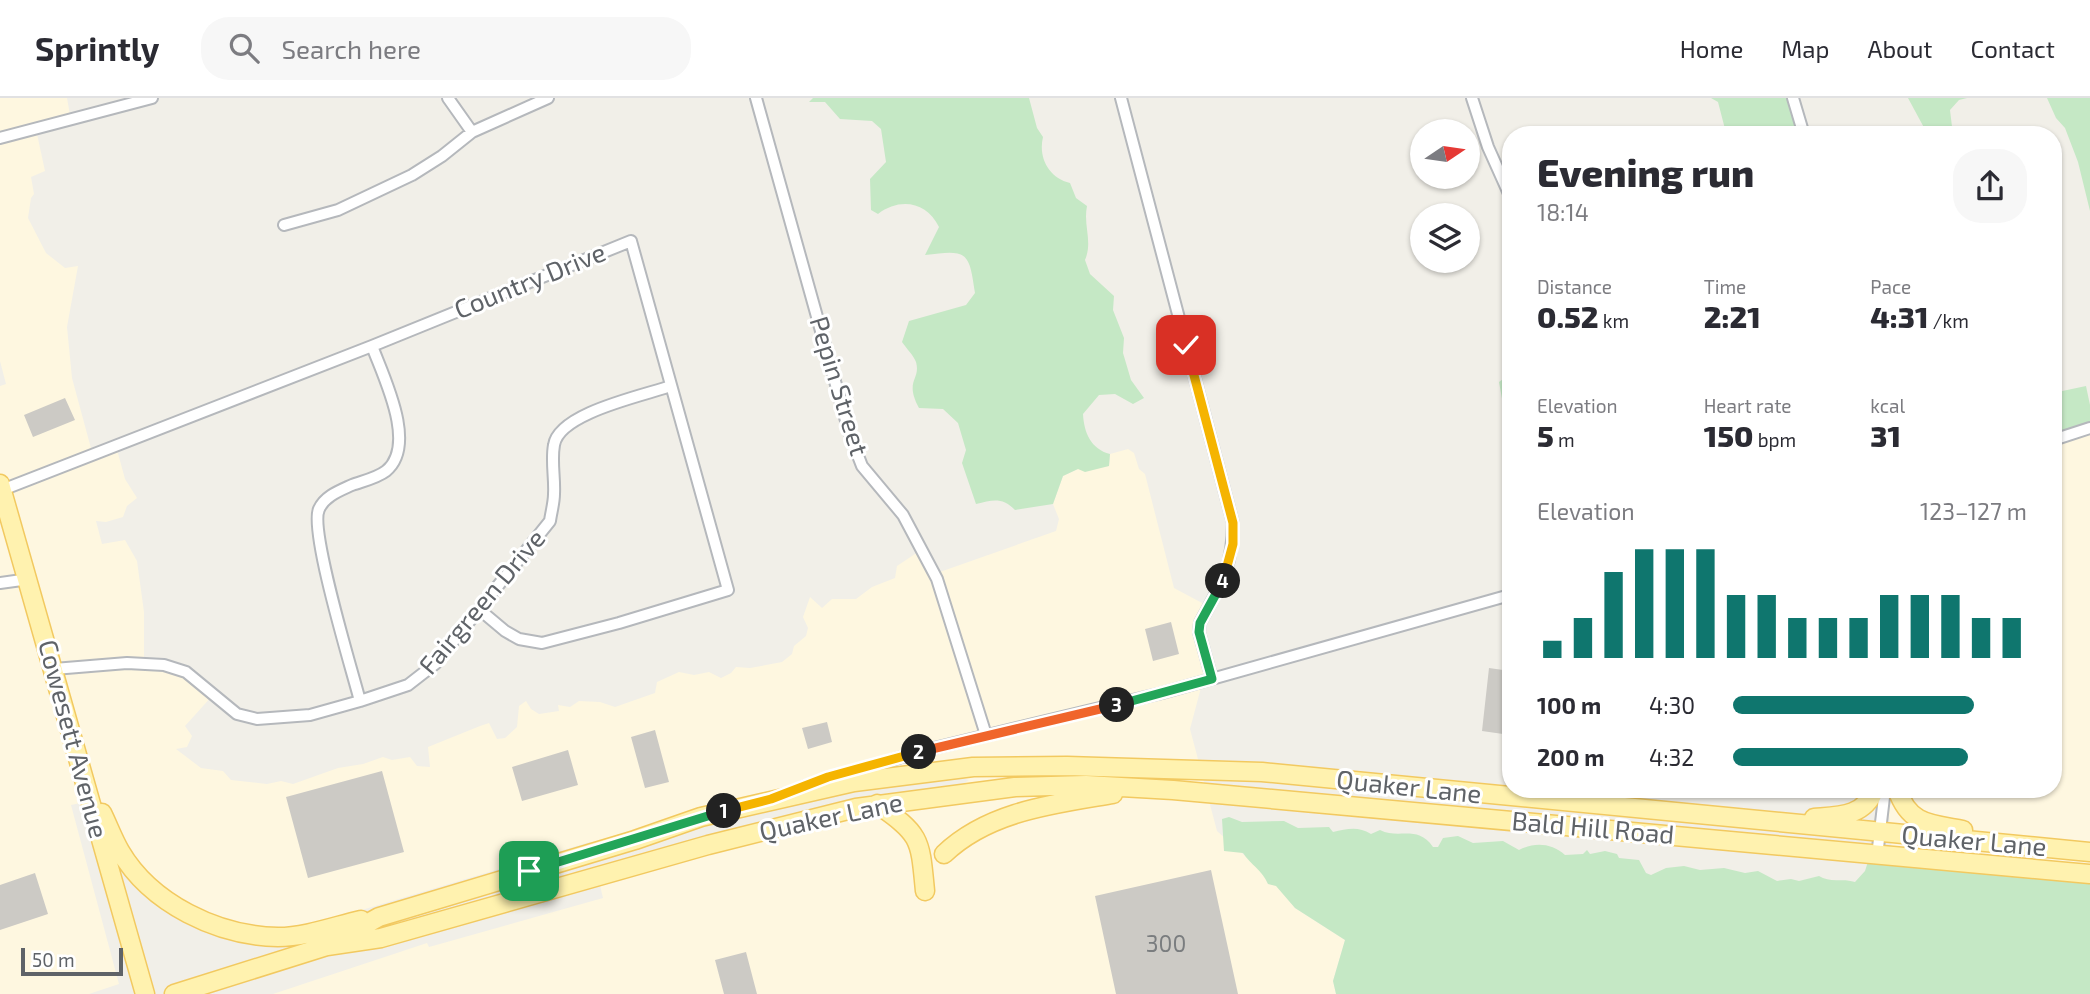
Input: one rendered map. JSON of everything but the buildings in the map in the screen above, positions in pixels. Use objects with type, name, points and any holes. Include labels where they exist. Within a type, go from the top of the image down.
[{"type":"main road","name":"Cowesett Avenue","points":[[1,487],[145,994]]},
{"type":"main road","name":"Quaker Lane","points":[[327,946],[379,917],[635,840],[701,817],[854,782],[973,768],[1067,766],[1262,772],[1502,796]]},
{"type":"main road","points":[[81,769],[120,852],[135,872],[173,906],[191,916],[239,932],[279,937],[379,917]]},
{"type":"main road","name":"Bald Hill Road","points":[[971,792],[1015,787],[1086,785],[1148,788],[2090,874]]},
{"type":"main road","points":[[944,854],[956,843],[1001,818],[1050,805],[1148,788]]},
{"type":"main road","name":"Quaker Lane","points":[[174,994],[327,946],[381,938],[708,845],[877,804],[971,792]]},
{"type":"main road","name":"Quaker Lane","points":[[1524,798],[2082,851]]},
{"type":"main road","points":[[1755,821],[1843,816],[1862,809],[1869,798]]},
{"type":"main road","points":[[1901,798],[1907,812],[1921,822],[2082,851]]},
{"type":"main road","points":[[877,804],[908,826],[916,839],[921,855],[925,891]]},
{"type":"main road","points":[[701,817],[708,845]]},
{"type":"main road","points":[[220,994],[240,974]]},
{"type":"street","points":[[0,138],[152,98]]},
{"type":"street","points":[[448,98],[472,132]]},
{"type":"street","points":[[284,225],[338,210],[412,175],[472,132],[548,98]]},
{"type":"street","name":"Pepin Street","points":[[756,98],[850,435],[862,466],[903,516],[927,556],[937,579],[986,735]]},
{"type":"street","points":[[1121,98],[1233,523],[1233,544],[1227,573],[1200,623],[1199,632],[1212,679]]},
{"type":"street","points":[[1472,98],[1488,148],[1502,179]]},
{"type":"street","points":[[1793,98],[1801,126]]},
{"type":"street","name":"Country Drive","points":[[1,487],[372,346],[631,241],[729,590],[542,643],[519,639],[480,610]]},
{"type":"street","points":[[360,701],[322,553],[316,518],[319,508],[334,493],[385,472],[395,461],[399,449],[399,427],[393,401],[372,346]]},
{"type":"street","name":"Fairgreen Drive","points":[[54,669],[127,663],[164,665],[186,672],[237,714],[257,719],[310,715],[408,685],[424,675],[480,610],[550,521],[555,496],[554,445],[558,432],[572,421],[600,409],[671,386]]},
{"type":"street","points":[[2062,437],[2090,428]]},
{"type":"street","points":[[0,583],[29,579]]},
{"type":"street","name":"Quaker Lane","points":[[771,799],[828,777],[986,735],[1078,715],[1502,597]]},
{"type":"street","points":[[1877,856],[1884,798]]},
{"type":"shaded area","points":[[0,98],[67,98],[71,121],[37,134],[45,171],[31,177],[34,194],[28,218],[46,253],[65,268],[78,266],[67,327],[72,378],[92,452],[116,446],[125,479],[137,498],[127,506],[123,517],[106,522],[96,521],[102,544],[125,540],[137,561],[144,612],[144,659],[166,664],[213,695],[185,726],[192,736],[187,747],[176,749],[201,768],[223,771],[231,780],[267,784],[281,781],[293,784],[338,768],[383,757],[392,760],[410,757],[417,766],[430,767],[428,747],[480,726],[489,723],[497,739],[505,738],[517,727],[519,706],[526,701],[531,709],[539,714],[559,711],[558,705],[570,707],[579,701],[600,702],[615,707],[655,693],[657,682],[679,672],[694,675],[709,672],[721,678],[736,667],[750,668],[782,662],[806,636],[808,628],[803,617],[810,597],[822,608],[832,599],[856,599],[872,587],[895,578],[897,566],[921,550],[937,573],[1056,531],[1059,519],[1053,504],[1063,476],[1078,469],[1109,466],[1110,454],[1128,449],[1134,453],[1139,469],[1145,474],[1174,588],[1204,604],[1200,612],[1212,674],[1202,684],[1190,729],[1217,831],[1262,871],[1268,884],[1276,885],[1295,908],[1345,940],[1333,981],[1336,994],[273,994],[427,943],[429,947],[603,898],[598,877],[960,786],[969,780],[934,771],[873,781],[593,853],[590,842],[288,932],[191,916],[141,876],[95,800],[71,805],[119,984],[89,994],[0,994],[0,386],[6,384],[0,361]]},
{"type":"shaded area","points":[[2090,427],[2090,874],[1892,854],[1888,798],[2062,798],[2062,436]]},
{"type":"green space","points":[[813,98],[1029,98],[1037,128],[1043,137],[1042,152],[1047,166],[1056,177],[1070,183],[1076,198],[1087,206],[1088,246],[1085,260],[1090,274],[1114,296],[1113,310],[1124,338],[1123,353],[1131,380],[1144,398],[1133,404],[1115,394],[1099,395],[1083,414],[1085,428],[1093,444],[1110,454],[1109,466],[1085,472],[1078,469],[1063,476],[1053,504],[1015,510],[1006,503],[997,501],[976,504],[962,463],[966,450],[958,423],[943,409],[919,408],[913,392],[916,362],[902,342],[909,321],[966,305],[975,293],[968,261],[958,254],[925,255],[939,227],[920,207],[895,205],[878,214],[871,210],[870,179],[886,162],[881,129],[872,121],[840,119],[825,102],[809,102]]},
{"type":"green space","points":[[1711,98],[1795,98],[1803,126],[1724,126],[1718,102]]},
{"type":"green space","points":[[1908,98],[1967,98],[1959,100],[1950,110],[1952,126],[1923,126]]},
{"type":"green space","points":[[2047,98],[2090,98],[2090,211],[2078,162],[2065,128],[2056,118]]},
{"type":"green space","points":[[2086,386],[2090,405],[2090,427],[2062,435],[2062,391]]},
{"type":"green space","points":[[1229,817],[1242,822],[1284,821],[1298,828],[1329,827],[1333,832],[1352,829],[1371,834],[1380,830],[1394,834],[1414,834],[1427,840],[1433,847],[1438,847],[1443,838],[1458,836],[1473,843],[1503,841],[1519,850],[1537,845],[1549,846],[1565,855],[1583,854],[1587,850],[1590,854],[1605,851],[1617,854],[1619,858],[1639,860],[1646,873],[1651,875],[1666,868],[1684,866],[1700,870],[1724,868],[1745,873],[1758,871],[1777,881],[1799,881],[1819,876],[1855,882],[1865,871],[1872,849],[2090,874],[2090,994],[1336,994],[1333,981],[1345,940],[1295,908],[1276,886],[1268,884],[1243,853],[1224,851],[1222,819]]},
{"type":"route","points":[[529,871],[635,840],[701,817],[771,799],[828,777],[1212,679],[1199,632],[1200,623],[1227,573],[1233,544],[1233,523],[1186,345]]}]
